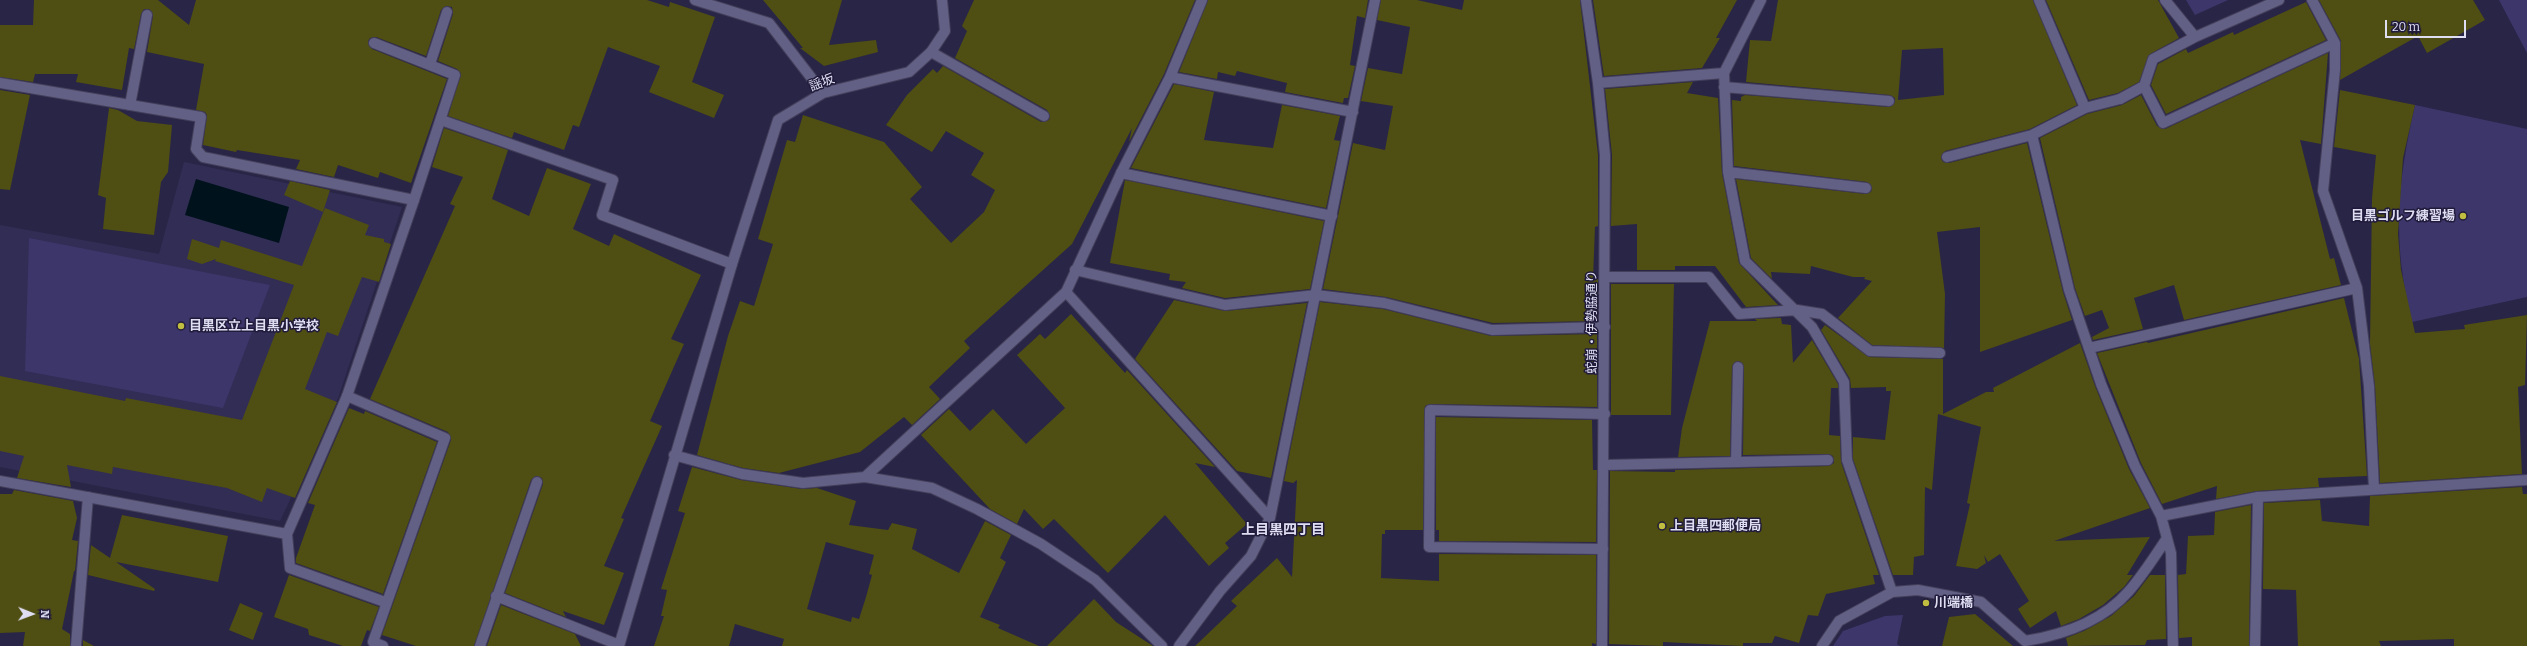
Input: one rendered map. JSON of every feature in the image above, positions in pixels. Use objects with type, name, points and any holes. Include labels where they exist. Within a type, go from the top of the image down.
[{"type":"street","points":[[695,0],[769,23],[823,94]]},
{"type":"street","name":"謡坂","points":[[619,646],[674,455],[742,231],[778,120],[823,94],[908,72],[931,52],[945,31],[942,0]]},
{"type":"street","points":[[865,477],[1066,292],[1120,173],[1170,77],[1202,0]]},
{"type":"street","points":[[1179,646],[1220,591],[1251,556],[1270,518],[1375,0]]},
{"type":"street","name":"蛇崩・伊勢脇通り","points":[[1586,0],[1598,82],[1605,155],[1605,414],[1602,646]]},
{"type":"street","points":[[1762,0],[1724,73],[1728,172],[1746,261],[1798,310],[1812,327],[1844,382],[1847,460],[1892,592]]},
{"type":"street","points":[[2039,0],[2085,108]]},
{"type":"street","points":[[2165,0],[2195,37]]},
{"type":"street","points":[[1947,157],[2032,135],[2085,108],[2120,99],[2144,86],[2153,59],[2195,37],[2279,0]]},
{"type":"street","points":[[2312,0],[2334,43],[2335,70],[2323,191],[2357,288],[2369,386],[2374,489]]},
{"type":"street","points":[[430,64],[447,12]]},
{"type":"street","points":[[130,105],[147,16]]},
{"type":"street","points":[[374,43],[455,75],[347,396],[287,534],[290,568],[385,602]]},
{"type":"street","points":[[2144,86],[2163,123],[2334,43]]},
{"type":"street","points":[[931,52],[1044,116]]},
{"type":"street","points":[[1598,82],[1724,73]]},
{"type":"street","points":[[1170,77],[1353,112]]},
{"type":"street","points":[[0,83],[201,117],[196,149],[203,157],[414,200]]},
{"type":"street","points":[[1724,86],[1889,101]]},
{"type":"street","points":[[441,120],[613,180],[602,215],[732,264]]},
{"type":"street","points":[[2032,135],[2069,290],[2089,348],[2135,466],[2161,516],[2171,553],[2173,646]]},
{"type":"street","points":[[1728,172],[1866,188]]},
{"type":"street","points":[[1120,173],[1332,216]]},
{"type":"street","points":[[1075,270],[1225,305],[1316,294],[1384,303],[1492,330],[1605,327]]},
{"type":"street","points":[[1605,276],[1709,277],[1739,314],[1798,310],[1822,314],[1870,351],[1940,353]]},
{"type":"street","points":[[2089,348],[2357,288]]},
{"type":"street","points":[[1066,292],[1270,518]]},
{"type":"street","points":[[1736,462],[1738,367]]},
{"type":"street","points":[[347,396],[445,438],[385,602],[373,642],[383,646]]},
{"type":"street","points":[[1603,549],[1430,547],[1430,410],[1605,414]]},
{"type":"street","points":[[674,455],[742,474],[803,484],[865,477],[932,488],[977,509],[1041,544],[1095,580],[1162,646]]},
{"type":"street","points":[[1604,465],[1828,460]]},
{"type":"street","points":[[2161,516],[2258,497],[2527,480]]},
{"type":"street","points":[[0,481],[287,534]]},
{"type":"street","points":[[480,646],[496,596],[537,482]]},
{"type":"street","points":[[76,646],[88,497]]},
{"type":"street","points":[[2255,646],[2258,497]]},
{"type":"street","points":[[1822,646],[1839,621],[1892,592],[1918,590],[1982,602],[2024,644],[2052,637],[2091,622],[2128,592],[2167,538]]},
{"type":"street","points":[[496,596],[619,646]]},
{"type":"shaded area","points":[[2186,0],[2228,0],[2195,15]]},
{"type":"shaded area","points":[[2499,0],[2527,0],[2527,53]]},
{"type":"shaded area","name":"目黒ゴルフ練習場","points":[[2415,105],[2527,129],[2527,297],[2412,322],[2402,265],[2399,239],[2399,213],[2404,161]]},
{"type":"shaded area","name":"目黒区立上目黒小学校","points":[[184,162],[402,207],[338,398],[280,521],[0,467],[0,225],[159,254]]},
{"type":"shaded area","points":[[29,238],[270,285],[223,408],[25,371]]},
{"type":"shaded area","points":[[1903,615],[1897,644],[1900,646],[1833,646],[1843,631],[1885,616]]},
{"type":"water","points":[[196,179],[289,207],[279,243],[185,215]]},
{"type":"building","points":[[34,0],[158,0],[189,25],[196,0],[647,0],[669,7],[670,2],[715,17],[692,82],[724,95],[714,118],[649,92],[660,66],[608,47],[579,127],[573,125],[564,150],[514,132],[512,138],[448,116],[461,74],[457,69],[438,61],[453,14],[452,7],[446,6],[441,10],[426,56],[376,37],[370,38],[368,41],[372,49],[447,79],[411,183],[380,172],[378,178],[338,165],[334,177],[296,169],[300,160],[237,150],[236,152],[203,145],[207,115],[205,112],[196,110],[204,64],[147,52],[153,16],[149,9],[144,9],[141,14],[134,49],[129,48],[122,90],[76,82],[78,74],[35,74],[33,82],[0,77],[0,25],[33,25]]},
{"type":"building","points":[[763,0],[842,0],[829,45],[876,40],[878,52],[824,66],[800,48],[803,48]]},
{"type":"building","points":[[974,0],[1195,0],[1164,74],[1129,142],[1132,128],[1072,244],[964,341],[970,348],[929,387],[940,399],[912,425],[904,417],[860,452],[779,473],[743,468],[697,455],[728,336],[740,301],[754,306],[773,244],[758,239],[787,140],[795,142],[803,115],[884,142],[922,187],[910,199],[951,243],[984,212],[995,190],[971,175],[984,153],[946,131],[932,152],[886,125],[907,95],[933,69],[937,73],[943,66],[1041,122],[1049,120],[1050,116],[1047,110],[955,58],[967,31],[962,26]]},
{"type":"building","points":[[1208,0],[1368,0],[1365,18],[1357,16],[1350,65],[1355,66],[1348,98],[1344,98],[1343,103],[1285,92],[1287,83],[1237,71],[1235,76],[1218,72],[1217,79],[1179,72]]},
{"type":"building","points":[[1381,0],[1417,0],[1462,10],[1464,0],[1580,0],[1598,155],[1598,226],[1595,227],[1593,279],[1598,279],[1597,321],[1493,323],[1386,297],[1323,289],[1353,143],[1385,150],[1393,106],[1361,101],[1368,68],[1402,74],[1410,27],[1377,20]]},
{"type":"building","points":[[1593,0],[1737,0],[1716,38],[1720,38],[1702,68],[1604,76]]},
{"type":"building","points":[[1778,0],[2033,0],[2077,105],[2030,129],[1945,151],[1941,158],[1943,162],[1949,163],[2027,143],[2063,292],[2072,320],[1980,352],[1980,227],[1937,232],[1945,294],[1944,348],[1872,345],[1838,318],[1872,281],[1864,279],[1865,277],[1853,277],[1811,266],[1810,274],[1771,272],[1772,279],[1751,258],[1736,179],[1865,194],[1871,192],[1872,188],[1867,182],[1734,166],[1732,100],[1741,101],[1741,97],[1745,95],[1888,107],[1895,102],[1895,98],[1890,95],[1746,82],[1750,40],[1771,41]],"holes":[[[1943,48],[1944,95],[1898,100],[1902,50]]]},
{"type":"building","points":[[2046,0],[2158,0],[2179,38],[2150,54],[2139,82],[2118,93],[2089,100]]},
{"type":"building","points":[[2319,0],[2473,0],[2485,20],[2427,53],[2418,36],[2340,80],[2341,41]]},
{"type":"building","points":[[2306,2],[2326,40],[2166,114],[2151,85],[2158,64],[2186,49],[2188,53],[2233,32],[2234,35]]},
{"type":"building","points":[[2328,53],[2321,144],[2300,140],[2330,259],[2334,258],[2341,285],[2184,320],[2174,285],[2134,298],[2143,329],[2093,340],[2092,337],[2109,328],[2102,310],[2085,316],[2075,288],[2040,138],[2087,114],[2122,105],[2141,95],[2157,126],[2165,129]]},
{"type":"building","points":[[1693,82],[1687,93],[1718,98],[1722,173],[1739,263],[1778,305],[1746,307],[1715,266],[1675,266],[1675,270],[1637,270],[1637,224],[1611,226],[1612,155],[1605,89]]},
{"type":"building","points":[[1174,84],[1214,92],[1204,140],[1273,148],[1282,105],[1340,116],[1334,140],[1340,141],[1326,208],[1131,168]]},
{"type":"building","points":[[0,90],[30,95],[10,190],[0,189]]},
{"type":"building","points":[[2340,90],[2415,105],[2403,158],[2398,234],[2401,270],[2415,333],[2465,329],[2464,325],[2527,315],[2525,385],[2518,387],[2522,474],[2380,483],[2375,386],[2370,344],[2372,198],[2376,155],[2334,147]]},
{"type":"building","points":[[109,108],[118,110],[137,121],[172,125],[168,172],[161,182],[154,235],[103,229],[106,198],[98,195]]},
{"type":"building","points":[[444,128],[508,150],[492,199],[529,216],[547,168],[591,184],[573,229],[609,246],[614,234],[701,275],[671,339],[684,344],[650,421],[662,426],[621,518],[624,519],[604,566],[624,573],[604,625],[563,611],[566,617],[505,593],[543,484],[542,478],[536,476],[531,480],[474,646],[416,646],[382,635],[451,440],[448,432],[370,399],[455,206],[450,204],[463,177],[432,167]]},
{"type":"building","points":[[1125,180],[1324,221],[1310,289],[1225,298],[1182,288],[1186,282],[1169,280],[1170,274],[1110,263]]},
{"type":"building","points":[[290,181],[330,190],[323,212],[284,195]]},
{"type":"building","points":[[325,208],[369,225],[365,235],[384,239],[384,242],[391,244],[379,282],[362,277],[338,336],[327,332],[305,389],[337,402],[295,498],[267,488],[262,502],[227,488],[113,467],[112,474],[67,465],[71,487],[17,478],[24,456],[0,451],[0,376],[125,401],[126,398],[242,420],[294,285],[215,261],[216,259],[202,264],[187,259],[192,239],[219,248],[221,240],[302,266]]},
{"type":"building","points":[[1611,284],[1674,284],[1671,415],[1611,415]]},
{"type":"building","points":[[2344,298],[2359,359],[2367,476],[2318,478],[2319,487],[2257,491],[2216,499],[2217,486],[2162,504],[2141,463],[2097,353],[2148,343]]},
{"type":"building","points":[[1174,300],[1225,311],[1307,303],[1271,478],[1237,471],[1135,359]]},
{"type":"building","points":[[1320,302],[1383,309],[1491,336],[1597,334],[1597,407],[1430,404],[1425,406],[1423,530],[1385,530],[1385,534],[1382,534],[1381,578],[1439,581],[1439,554],[1596,555],[1596,644],[1592,643],[1592,646],[1195,646],[1237,606],[1231,601],[1277,558],[1292,577],[1297,480],[1293,483],[1284,481]]},
{"type":"building","points":[[1071,314],[1125,373],[1127,370],[1215,467],[1195,463],[1247,524],[1225,543],[1229,548],[1209,566],[1165,515],[1108,573],[1054,519],[1043,529],[1024,509],[1017,524],[990,509],[921,435],[949,409],[970,431],[993,409],[1026,444],[1065,408],[1017,355],[1040,334],[1045,339]]},
{"type":"building","points":[[1781,318],[1782,324],[1791,325],[1793,363],[1812,340],[1838,384],[1838,388],[1831,388],[1829,435],[1840,436],[1841,462],[1879,575],[1873,575],[1875,584],[1826,594],[1818,616],[1808,615],[1799,643],[1775,636],[1772,643],[1743,643],[1743,646],[1663,642],[1663,646],[1609,644],[1610,471],[1675,472],[1675,470],[1828,466],[1834,463],[1833,456],[1828,454],[1743,455],[1744,367],[1739,361],[1735,362],[1732,367],[1730,456],[1678,457],[1682,428],[1710,321],[1757,321],[1755,319]]},
{"type":"building","points":[[1825,325],[1869,357],[1943,359],[1943,414],[1986,392],[1994,392],[1993,388],[2080,343],[2095,386],[2129,469],[2150,508],[2054,541],[2150,537],[2127,575],[2133,575],[2124,587],[2103,605],[2079,619],[2061,626],[2056,611],[2030,628],[2018,609],[2029,601],[2000,554],[1988,562],[1984,555],[1986,563],[1977,569],[1956,566],[1970,504],[1967,503],[1981,427],[1938,414],[1932,490],[1925,487],[1924,555],[1914,557],[1913,575],[1893,575],[1853,459],[1853,437],[1885,440],[1891,391],[1886,391],[1886,387],[1851,388],[1850,379],[1821,330]]},
{"type":"building","points":[[349,408],[364,414],[365,411],[437,442],[383,594],[296,563],[296,558],[315,505],[308,503]]},
{"type":"building","points":[[1436,417],[1592,420],[1593,470],[1597,470],[1596,542],[1439,541],[1439,530],[1436,530]]},
{"type":"building","points":[[692,467],[741,480],[802,489],[817,488],[856,501],[849,525],[888,530],[892,523],[917,529],[912,549],[959,573],[985,521],[1011,535],[1000,558],[1006,562],[980,617],[1000,625],[998,628],[1039,646],[782,646],[784,639],[735,624],[729,646],[654,646],[664,616],[661,616],[667,590],[661,589],[685,513],[678,511]],"holes":[[[826,542],[874,555],[869,574],[872,575],[859,619],[852,617],[851,622],[807,609]]]},
{"type":"building","points":[[2522,487],[2523,494],[2527,494],[2527,646],[2454,646],[2454,639],[2379,641],[2381,646],[2298,646],[2296,590],[2263,589],[2264,503],[2320,500],[2322,521],[2369,526],[2370,496]]},
{"type":"building","points":[[14,490],[73,501],[77,518],[72,540],[78,541],[75,571],[62,629],[70,634],[70,646],[23,646],[25,632],[0,633],[0,494],[12,494]]},
{"type":"building","points":[[2251,505],[2249,646],[2192,646],[2192,637],[2179,638],[2178,575],[2186,574],[2188,536],[2214,535],[2215,512]]},
{"type":"building","points":[[122,515],[228,536],[218,582],[116,562],[155,589],[154,591],[88,575],[91,545],[110,558]]},
{"type":"building","points":[[289,575],[379,607],[370,631],[367,630],[361,646],[343,646],[309,635],[308,629],[274,617]]},
{"type":"building","points":[[2150,575],[2165,575],[2166,639],[2147,640],[2145,645],[2068,646],[2066,638],[2084,631],[2111,616],[2134,596]]},
{"type":"building","points":[[1094,599],[1116,622],[1153,646],[1047,646]]},
{"type":"building","points":[[240,603],[263,613],[253,640],[229,630]]},
{"type":"building","points":[[501,605],[575,634],[581,646],[487,646]]},
{"type":"building","points":[[1975,614],[2013,646],[1942,646],[1949,617]]},
{"type":"building","points":[[83,640],[94,646],[83,646]]},
{"type":"place","name":"目黒ゴルフ練習場","points":[[2463,216]]},
{"type":"place","name":"目黒区立上目黒小学校","points":[[181,326]]},
{"type":"place","name":"上目黒四郵便局","points":[[1662,526]]},
{"type":"place","name":"川端橋","points":[[1926,603]]},
{"type":"district","name":"上目黒四丁目","points":[[1283,530]]}]
